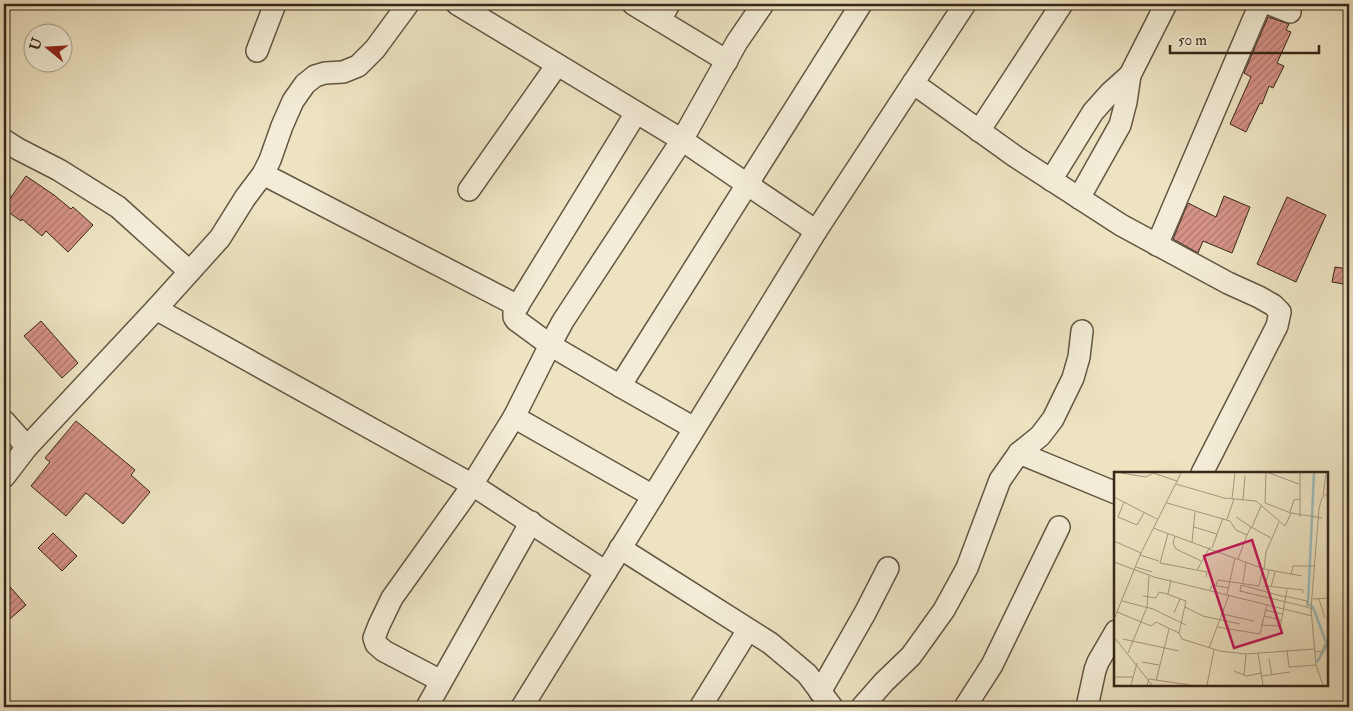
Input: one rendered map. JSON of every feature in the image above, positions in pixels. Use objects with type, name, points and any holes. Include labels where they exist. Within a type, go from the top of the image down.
[{"type":"street","points":[[258,51],[274,4]]},
{"type":"street","points":[[4,477],[27,446],[220,238],[245,198],[263,174],[282,126],[305,84],[315,76],[325,73],[344,72],[358,66],[374,49],[408,4]]},
{"type":"street","points":[[457,4],[682,140],[816,231]]},
{"type":"street","points":[[633,4],[665,12],[727,60]]},
{"type":"street","points":[[442,681],[384,651],[376,644],[374,638],[378,624],[392,598],[465,496],[514,417],[563,321],[682,140],[737,42],[764,4]]},
{"type":"street","points":[[620,386],[861,4]]},
{"type":"street","points":[[522,707],[816,231],[965,4]]},
{"type":"street","points":[[979,131],[1062,4]]},
{"type":"street","points":[[1079,198],[1120,125],[1130,75],[1166,4]]},
{"type":"street","points":[[1157,244],[1260,4]]},
{"type":"street","points":[[1270,4],[1290,12]]},
{"type":"street","points":[[469,190],[557,65]]},
{"type":"street","points":[[1051,180],[1093,112],[1130,75]]},
{"type":"street","points":[[913,83],[1016,157],[1121,225],[1228,283],[1259,297],[1273,305],[1280,312],[1277,326],[1203,472]]},
{"type":"street","points":[[636,113],[514,314],[516,320],[550,345],[694,428]]},
{"type":"street","points":[[4,140],[118,207],[190,271]]},
{"type":"street","points":[[263,174],[518,306]]},
{"type":"street","points":[[156,309],[471,484],[606,572]]},
{"type":"street","points":[[862,707],[911,656],[944,610],[968,568],[1000,480],[1019,453],[1040,436],[1053,419],[1073,378],[1079,357],[1082,331]]},
{"type":"street","points":[[514,417],[653,496]]},
{"type":"street","points":[[4,421],[27,446]]},
{"type":"street","points":[[1019,453],[1114,492]]},
{"type":"street","points":[[427,707],[530,522]]},
{"type":"street","points":[[965,707],[992,665],[1059,527]]},
{"type":"street","points":[[620,548],[770,643],[807,674],[826,699],[865,613],[888,568]]},
{"type":"street","points":[[701,706],[748,630]]},
{"type":"street","points":[[1087,707],[1098,662],[1114,634]]},
{"type":"building","points":[[1268,17],[1289,24],[1286,30],[1291,32],[1277,63],[1284,66],[1273,88],[1269,86],[1262,104],[1260,103],[1246,132],[1230,124],[1251,77],[1244,73]]},
{"type":"building","points":[[26,176],[71,209],[73,207],[93,225],[68,252],[46,231],[42,236],[22,219],[21,221],[4,209]]},
{"type":"building","points":[[1224,196],[1250,207],[1232,253],[1203,241],[1198,253],[1173,239],[1188,203],[1216,217]]},
{"type":"building","points":[[1287,197],[1326,215],[1296,282],[1257,264]]},
{"type":"building","points":[[1335,267],[1349,269],[1349,285],[1332,282]]},
{"type":"building","points":[[41,321],[78,363],[62,378],[24,336]]},
{"type":"building","points":[[76,421],[135,470],[131,475],[150,492],[123,524],[86,493],[66,516],[31,486],[50,462],[45,458]]},
{"type":"building","points":[[53,533],[77,556],[62,571],[38,548]]},
{"type":"building","points":[[4,580],[26,605],[4,624]]}]
